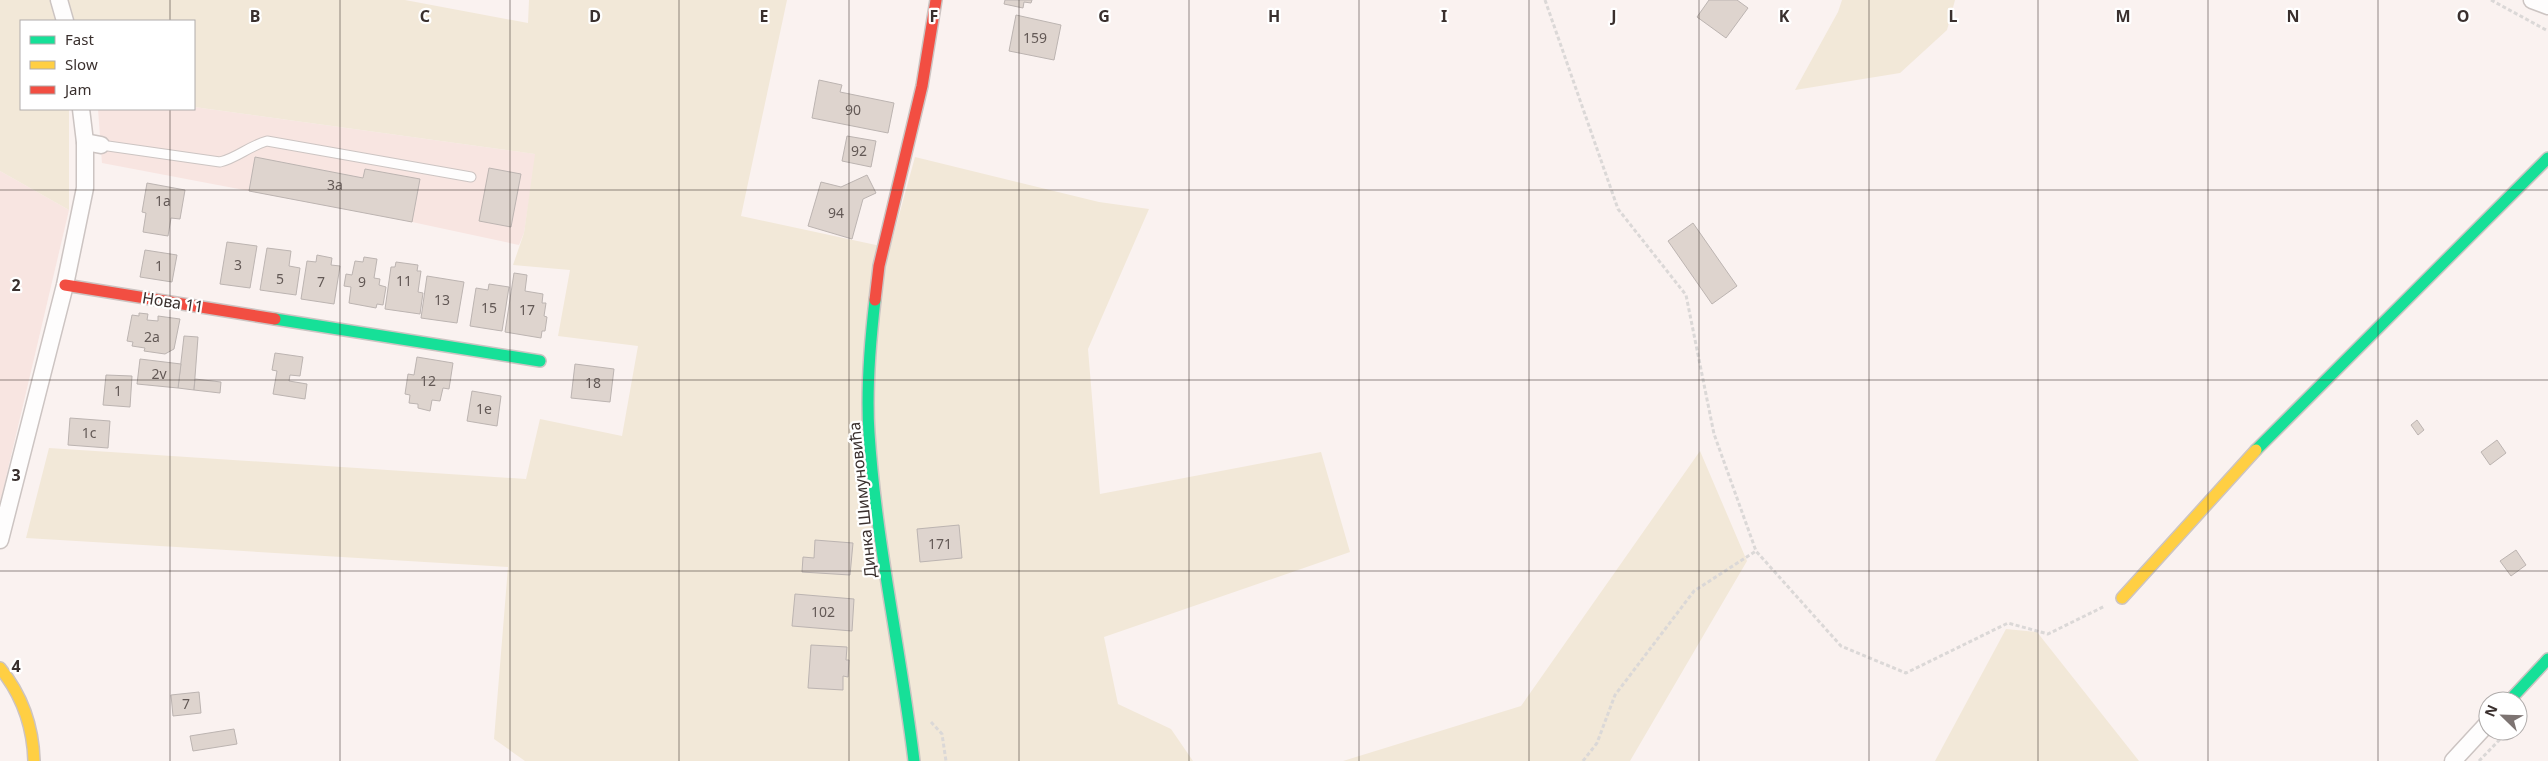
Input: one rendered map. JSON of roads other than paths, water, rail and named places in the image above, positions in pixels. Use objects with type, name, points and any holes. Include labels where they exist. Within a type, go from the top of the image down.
[{"type":"street","points":[[59,0],[65,20]]},
{"type":"street","name":"Динка Шимуновића","points":[[914,761],[908,710],[877,513],[868,431],[870,345],[879,266],[922,86],[936,0]]},
{"type":"street","points":[[2532,0],[2548,6]]},
{"type":"street","points":[[0,540],[65,285],[85,188],[93,143],[81,110]]},
{"type":"street","points":[[2122,598],[2282,422],[2548,158]]},
{"type":"street","name":"Нова 11","points":[[65,285],[540,361]]},
{"type":"street","points":[[2519,691],[2548,660]]},
{"type":"street","points":[[0,668],[16,691],[26,713],[32,734],[34,761]]},
{"type":"street","points":[[2453,761],[2478,734]]},
{"type":"lane","points":[[93,143],[220,162],[231,159],[254,144],[267,142],[471,177]]}]
